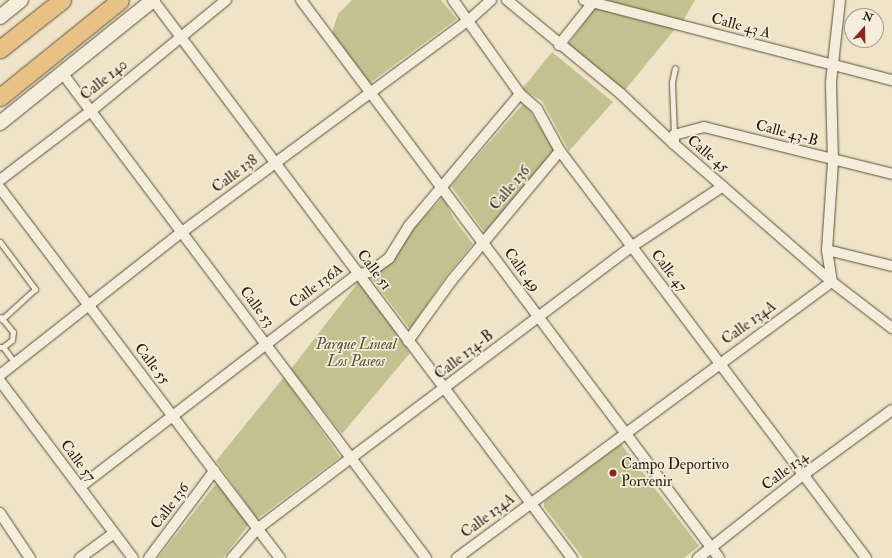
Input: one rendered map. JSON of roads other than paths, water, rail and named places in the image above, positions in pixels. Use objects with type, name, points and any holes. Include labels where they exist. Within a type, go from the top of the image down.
[{"type":"highway","points":[[0,49],[62,0]]},
{"type":"highway","points":[[0,97],[120,0]]},
{"type":"highway","points":[[0,43],[21,32]]},
{"type":"highway","points":[[0,106],[24,78]]},
{"type":"main road","points":[[0,17],[21,0]]},
{"type":"main road","points":[[0,123],[64,74],[153,0]]},
{"type":"street","name":"Calle 51","points":[[153,0],[572,558]]},
{"type":"street","name":"Calle 140","points":[[0,180],[90,111],[226,0]]},
{"type":"street","name":"Calle 49","points":[[301,0],[719,558]]},
{"type":"street","name":"Calle 47","points":[[453,0],[520,94],[538,109],[560,152],[720,362],[866,558]]},
{"type":"street","name":"Calle 138","points":[[0,375],[182,232],[468,20],[491,0]]},
{"type":"street","name":"Calle 45","points":[[507,0],[674,139],[723,186],[832,282],[892,328]]},
{"type":"street","points":[[832,282],[827,250],[833,161],[832,65],[840,0]]},
{"type":"street","points":[[559,44],[590,1]]},
{"type":"street","name":"Calle 43 A","points":[[590,1],[892,80]]},
{"type":"street","name":"Calle 53","points":[[64,74],[90,111],[426,558]]},
{"type":"street","name":"Calle 136A","points":[[80,487],[171,414],[358,274],[370,272],[389,258],[408,227],[443,188],[520,94]]},
{"type":"street","name":"Calle 43-B","points":[[674,139],[704,126],[833,161],[892,174]]},
{"type":"street","name":"Calle 136","points":[[408,341],[452,280],[560,152]]},
{"type":"street","name":"Calle 134-B","points":[[232,558],[257,529],[350,458],[445,389],[537,317],[631,247],[723,186]]},
{"type":"street","name":"Calle 55","points":[[0,188],[280,558]]},
{"type":"street","points":[[827,250],[892,266]]},
{"type":"street","name":"Calle 134A","points":[[457,558],[720,362],[832,282]]},
{"type":"street","name":"Calle 57","points":[[0,381],[4,395],[80,487],[133,558]]},
{"type":"street","name":"Calle 134","points":[[698,558],[804,475],[892,410]]},
{"type":"street","name":"Calle 136","points":[[149,558],[214,471]]},
{"type":"street","points":[[0,513],[30,558]]},
{"type":"street","points":[[80,558],[114,533]]},
{"type":"lane","points":[[674,139],[672,82],[675,68]]},
{"type":"lane","points":[[0,242],[35,289],[34,293],[1,317],[13,332],[12,340],[2,347],[15,363]]},
{"type":"place","name":"Campo Deportivo Porvenir","points":[[613,473]]},
{"type":"park label","name":"Parque Lineal Los Paseos","points":[[356,352]]}]
